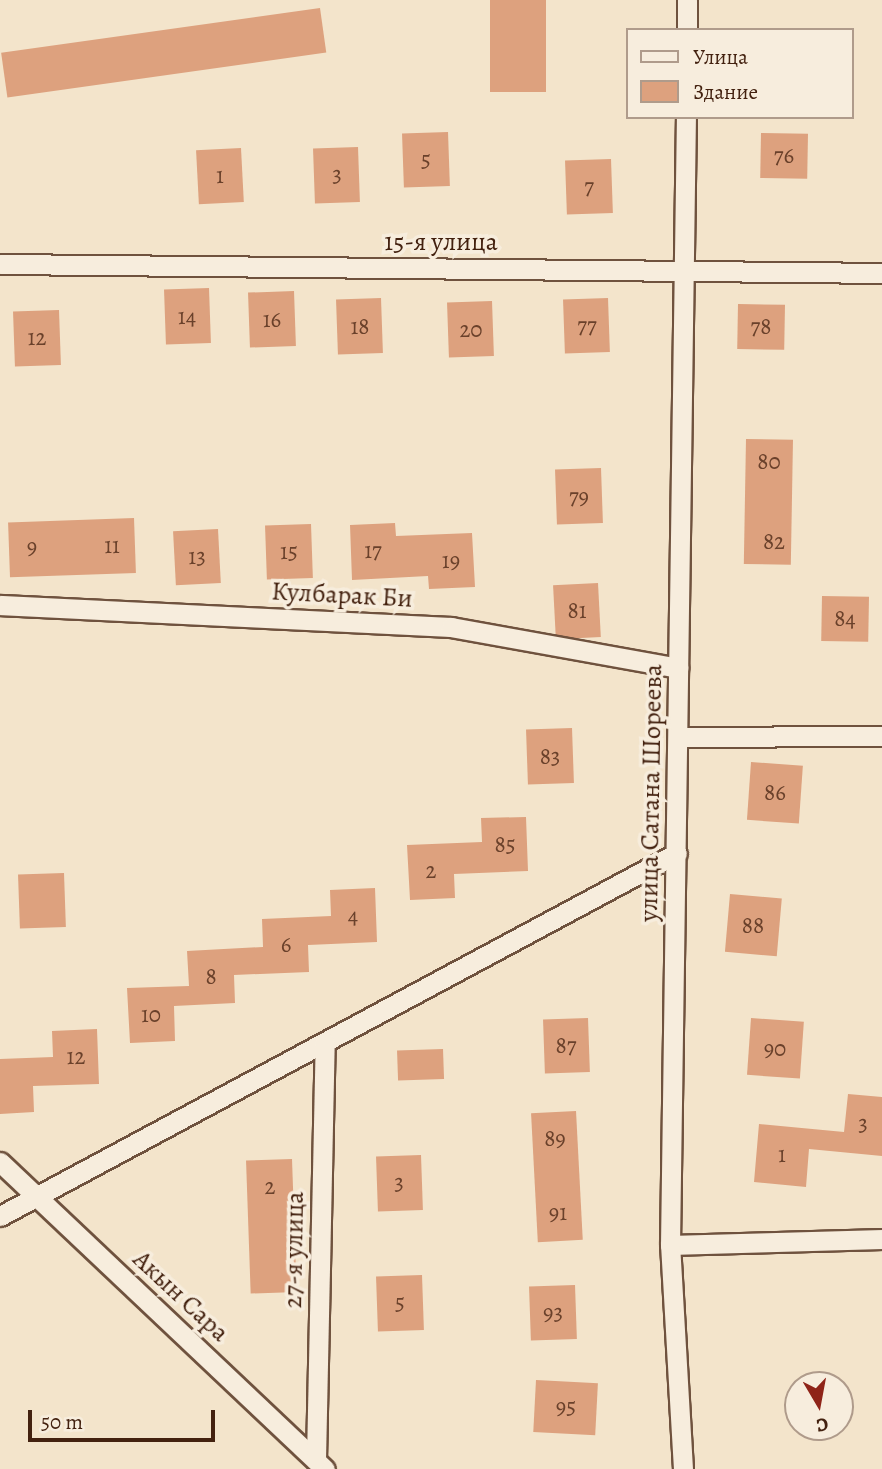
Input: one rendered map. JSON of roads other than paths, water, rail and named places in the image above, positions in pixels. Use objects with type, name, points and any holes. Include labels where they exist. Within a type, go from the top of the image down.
[{"type":"street","points":[[687,0],[687,28]]},
{"type":"street","name":"улица Сатана Шореева","points":[[683,1469],[670,1245],[679,737],[685,119]]},
{"type":"street","name":"15-я улица","points":[[0,264],[882,273]]},
{"type":"street","name":"Кулбарак Би","points":[[0,605],[451,627],[678,668]]},
{"type":"street","points":[[679,737],[882,736]]},
{"type":"street","points":[[0,1216],[677,853]]},
{"type":"street","name":"27-я улица","points":[[321,1464],[325,1042]]},
{"type":"street","name":"Акын Сара","points":[[0,1162],[321,1464]]},
{"type":"street","points":[[670,1245],[882,1239]]}]
